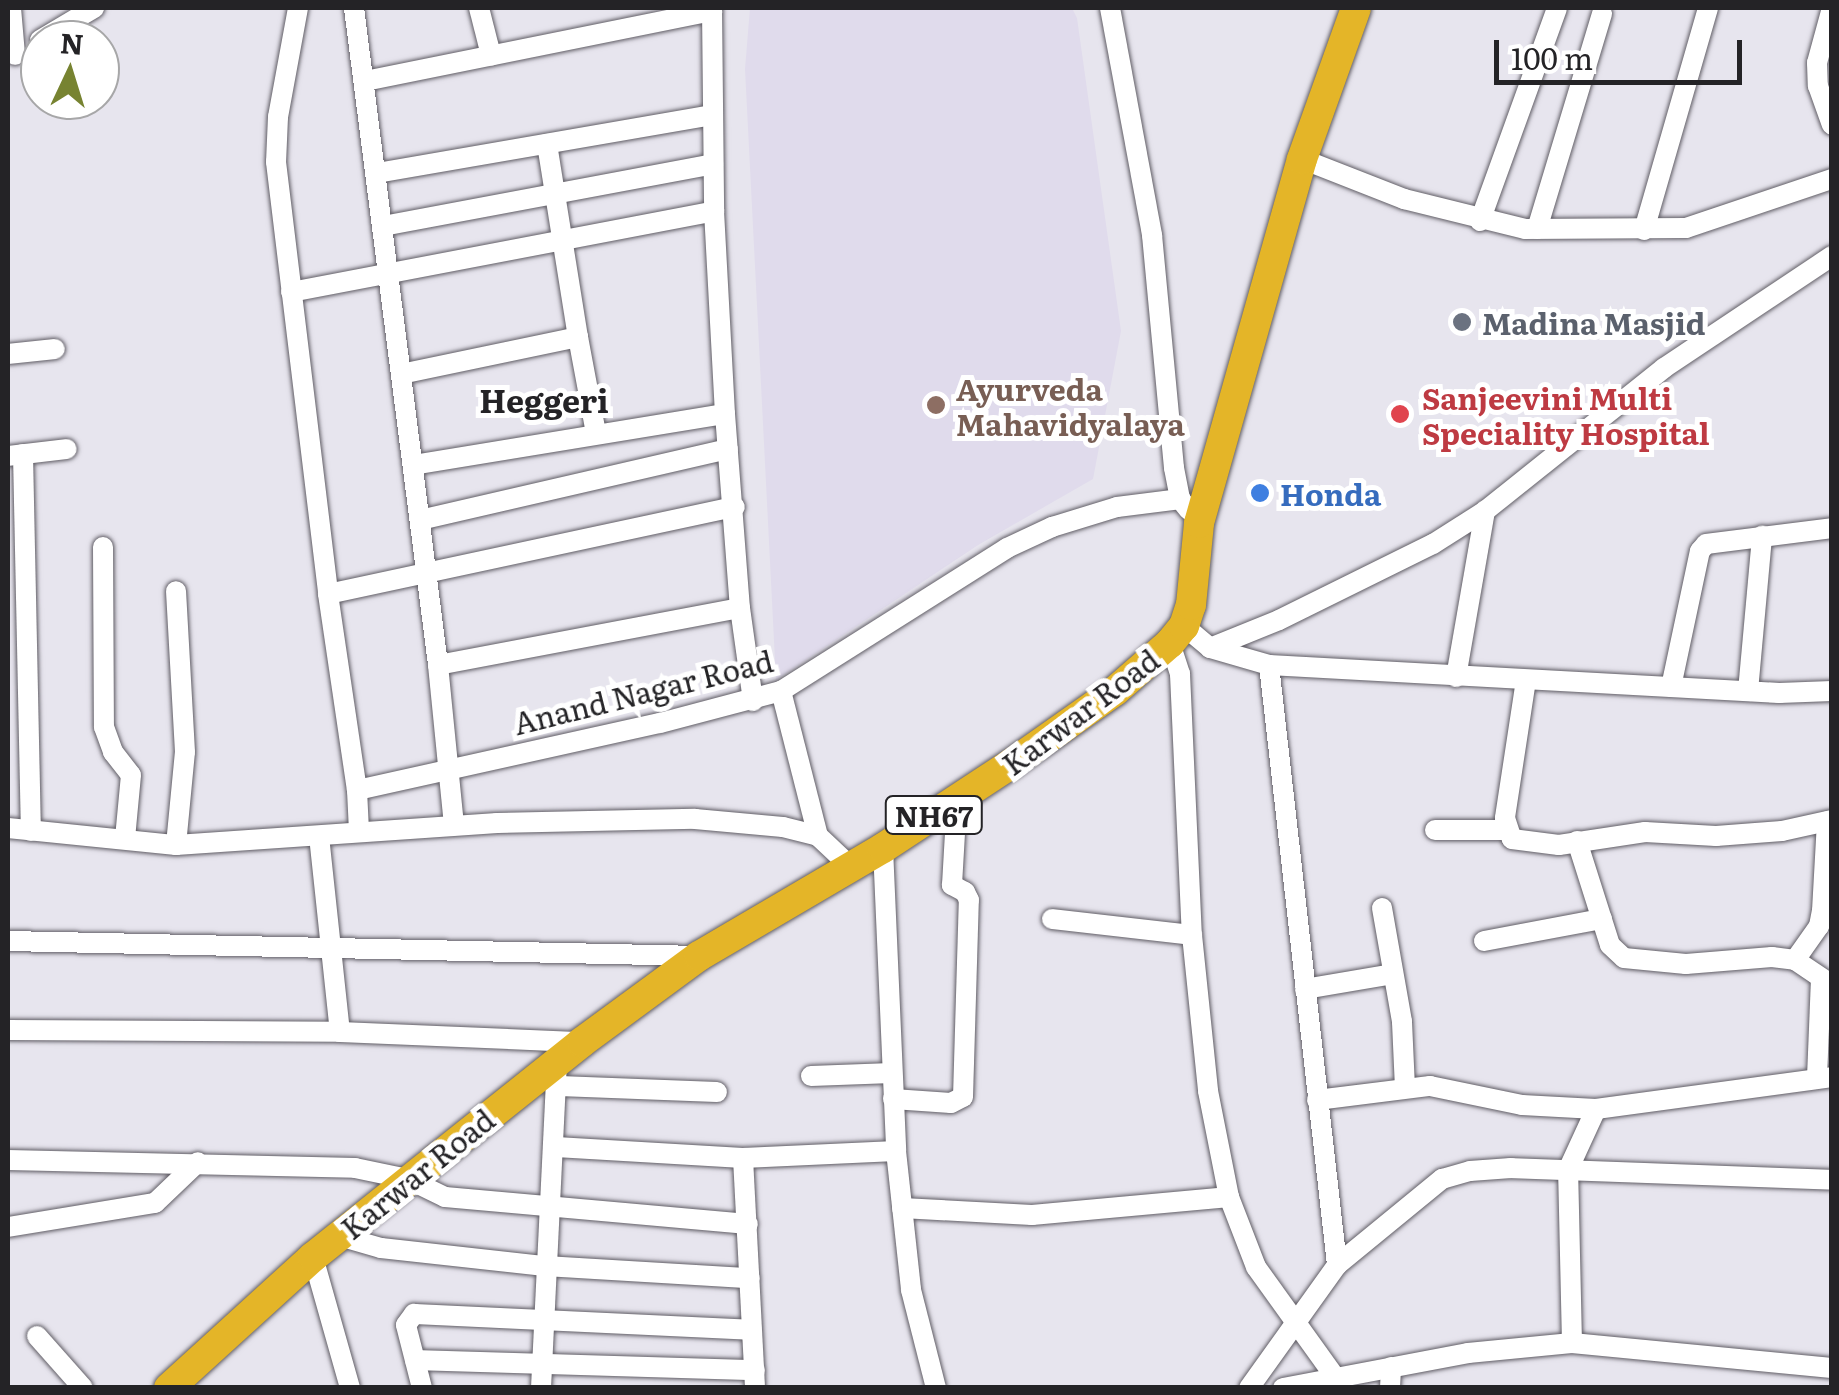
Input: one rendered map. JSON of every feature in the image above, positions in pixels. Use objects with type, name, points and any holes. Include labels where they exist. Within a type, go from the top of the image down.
[{"type":"highway","name":"Karwar Road","points":[[169,1388],[312,1257],[408,1178],[558,1074],[582,1042],[699,956],[883,848],[1115,691],[1177,634],[1200,523],[1302,159],[1356,8]]},
{"type":"street","points":[[11,8],[11,56]]},
{"type":"street","points":[[298,8],[278,117],[276,162],[328,594],[357,790],[359,831]]},
{"type":"street","points":[[354,8],[451,769],[454,825]]},
{"type":"street","points":[[479,8],[491,56]]},
{"type":"street","points":[[1110,8],[1152,235],[1180,499],[1200,523]]},
{"type":"street","points":[[1480,221],[1558,8]]},
{"type":"street","points":[[1644,230],[1708,8]]},
{"type":"street","points":[[1832,8],[1820,44],[1832,125]]},
{"type":"street","points":[[365,80],[712,10],[714,211],[725,414],[740,608],[754,701]]},
{"type":"street","points":[[1537,229],[1602,14]]},
{"type":"street","points":[[377,173],[713,115]]},
{"type":"street","points":[[547,144],[596,433]]},
{"type":"street","points":[[1302,159],[1404,198],[1480,221],[1537,229],[1686,228],[1832,179]]},
{"type":"street","points":[[383,226],[714,164]]},
{"type":"street","points":[[291,292],[714,211]]},
{"type":"street","points":[[1210,648],[1279,620],[1399,560],[1485,511],[1664,368],[1832,256]]},
{"type":"street","points":[[401,374],[578,337]]},
{"type":"street","points":[[8,354],[55,349]]},
{"type":"street","points":[[413,465],[725,414]]},
{"type":"street","points":[[31,830],[15,455],[68,449]]},
{"type":"street","points":[[420,520],[728,449]]},
{"type":"street","name":"Anand Nagar Road","points":[[357,790],[754,701],[781,691],[1022,541],[1117,507],[1180,499]]},
{"type":"street","points":[[328,594],[735,508]]},
{"type":"street","points":[[1456,677],[1485,511]]},
{"type":"street","points":[[1671,686],[1700,551],[1717,541],[1832,528]]},
{"type":"street","points":[[1748,691],[1762,536]]},
{"type":"street","points":[[104,547],[104,727],[114,752],[131,775],[126,839]]},
{"type":"street","points":[[176,590],[186,752],[176,845]]},
{"type":"street","points":[[438,666],[740,608]]},
{"type":"street","points":[[1335,1376],[1256,1267],[1228,1197],[1208,1090],[1192,936],[1177,634],[1210,648],[1269,664],[1456,677],[1748,691],[1832,691]]},
{"type":"street","points":[[1269,664],[1336,1265]]},
{"type":"street","points":[[1526,680],[1506,830],[1512,840],[1526,844],[1577,841],[1644,832],[1716,836],[1782,832],[1829,821],[1825,926],[1795,960]]},
{"type":"street","points":[[781,691],[818,836]]},
{"type":"street","points":[[893,1099],[951,1102],[964,1098],[969,900],[965,892],[952,885],[957,799]]},
{"type":"street","points":[[8,828],[176,845],[454,825],[695,819],[783,827],[818,836],[851,867]]},
{"type":"street","points":[[1435,830],[1506,830]]},
{"type":"street","points":[[319,836],[340,1032]]},
{"type":"street","points":[[1317,1100],[1430,1086],[1522,1106],[1596,1109],[1824,1077],[1826,982],[1795,960],[1744,958],[1686,964],[1624,958],[1610,945],[1577,841]]},
{"type":"street","points":[[883,848],[896,1151],[911,1290],[936,1388]]},
{"type":"street","points":[[1382,908],[1402,1022],[1405,1088]]},
{"type":"street","points":[[1052,919],[1192,936]]},
{"type":"street","points":[[1484,941],[1602,919]]},
{"type":"street","points":[[8,941],[699,956]]},
{"type":"street","points":[[1305,989],[1393,974]]},
{"type":"street","points":[[8,1030],[340,1032],[582,1042]]},
{"type":"street","points":[[812,1076],[892,1072]]},
{"type":"street","points":[[541,1377],[558,1074],[717,1092]]},
{"type":"street","points":[[1572,1344],[1568,1170],[1596,1109]]},
{"type":"street","points":[[556,1147],[743,1158],[896,1151]]},
{"type":"street","points":[[415,1360],[541,1377],[755,1379],[743,1158]]},
{"type":"street","points":[[8,1160],[355,1168],[408,1178],[445,1196],[748,1224]]},
{"type":"street","points":[[8,1227],[155,1203],[198,1162]]},
{"type":"street","points":[[1248,1388],[1336,1265],[1442,1179],[1470,1171],[1568,1170],[1832,1180]]},
{"type":"street","points":[[902,1208],[1032,1215],[1228,1197]]},
{"type":"street","points":[[339,1236],[381,1248],[545,1266],[750,1278]]},
{"type":"street","points":[[312,1257],[350,1388]]},
{"type":"street","points":[[422,1388],[406,1324],[414,1314],[751,1330]]},
{"type":"street","points":[[37,1336],[83,1388]]},
{"type":"street","points":[[1283,1388],[1335,1376],[1390,1377],[1468,1353],[1572,1344],[1832,1368]]},
{"type":"shaded area","name":"Ayurveda Mahavidyalaya","points":[[750,8],[1072,8],[1077,18],[1121,331],[1093,479],[978,545],[776,680],[745,69]]},
{"type":"place","name":"Madina Masjid","points":[[1462,322]]},
{"type":"place","name":"Ayurveda Mahavidyalaya","points":[[936,405]]},
{"type":"place","name":"Sanjeevini Multi Speciality Hospital","points":[[1400,414]]},
{"type":"place","name":"Honda","points":[[1260,493]]},
{"type":"district","name":"Heggeri","points":[[544,399]]}]
